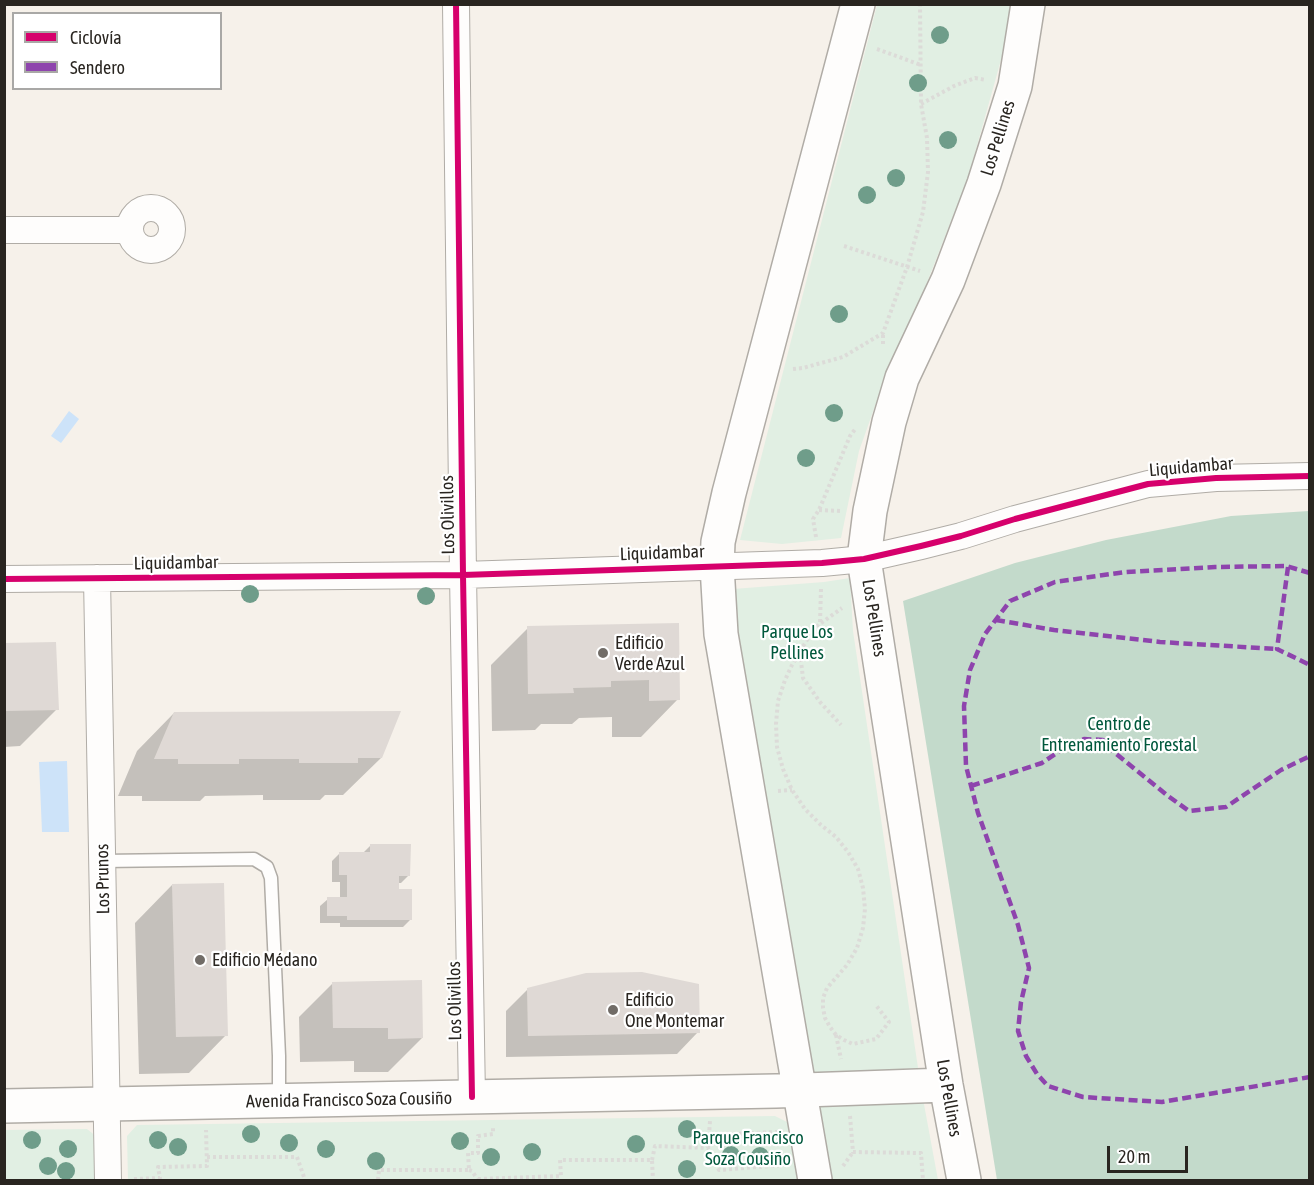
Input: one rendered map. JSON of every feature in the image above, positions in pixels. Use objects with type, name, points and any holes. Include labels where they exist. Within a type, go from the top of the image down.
[{"type":"main road","points":[[803,1173],[799,1090],[721,634],[718,542],[858,4]]},
{"type":"main road","name":"Los Pellines","points":[[964,1180],[946,1084],[864,559],[870,511],[881,455],[902,378],[948,280],[984,184],[1015,86],[1028,4]]},
{"type":"main road","name":"Avenida Francisco Soza Cousiño","points":[[4,1106],[847,1089],[946,1084]]},
{"type":"street","name":"Los Olivillos","points":[[456,4],[464,575],[483,1097]]},
{"type":"street","points":[[4,230],[130,230]]},
{"type":"street","name":"Liquidambar","points":[[4,579],[464,575],[822,563],[864,559],[961,536],[1015,519],[1148,484],[1216,478],[1310,476]]},
{"type":"street","name":"Los Prunos","points":[[97,578],[106,1104],[120,1180]]},
{"type":"lane","points":[[103,861],[254,859],[267,867],[271,878],[279,1101]]},
{"type":"path","points":[[883,355],[883,333],[907,267],[923,212],[928,172],[927,138],[921,104],[920,4]]},
{"type":"path","points":[[848,41],[921,65]]},
{"type":"path","points":[[921,104],[954,86],[975,78],[1015,86]]},
{"type":"path","points":[[844,246],[948,280]]},
{"type":"path","points":[[762,372],[803,368],[843,357],[883,333]]},
{"type":"path","points":[[857,426],[850,436],[819,510],[813,519],[822,563],[820,623],[810,635],[785,680],[778,701],[776,724],[777,747],[792,790],[805,809],[836,837],[848,852],[858,869],[863,888],[865,909],[863,928],[857,948],[847,965],[827,988],[823,1008],[825,1018],[836,1035],[853,1044],[876,1039],[889,1022],[875,1004]]},
{"type":"path","points":[[800,652],[803,678],[820,702],[841,725]]},
{"type":"path","points":[[847,1089],[853,1152],[921,1153],[923,1180]]},
{"type":"path","points":[[469,1170],[468,1153],[478,1153],[478,1136],[494,1134],[483,1097]]},
{"type":"path","points":[[120,1180],[160,1178],[158,1167],[207,1166],[206,1102]]},
{"type":"path","points":[[709,1135],[781,1132]]},
{"type":"path","points":[[653,1180],[652,1160],[655,1146],[708,1148],[719,1170],[803,1173]]},
{"type":"path","points":[[207,1157],[297,1157],[305,1180]]},
{"type":"path","points":[[378,1180],[378,1170],[469,1170],[478,1180],[561,1176],[560,1160],[652,1160]]},
{"type":"green space","points":[[877,5],[1014,5],[1009,31],[968,178],[917,308],[890,364],[859,451],[841,538],[782,544],[740,540]]},
{"type":"green space","name":"Centro de Entrenamiento Forestal","points":[[1309,511],[1309,1180],[997,1180],[903,601],[1015,563],[1106,540],[1231,516]]},
{"type":"green space","name":"Parque Los Pellines","points":[[850,578],[853,631],[921,1088],[938,1180],[832,1180],[737,632],[733,589]]},
{"type":"green space","name":"Parque Francisco Soza Cousiño","points":[[775,1116],[795,1126],[799,1180],[128,1180],[127,1136],[137,1125]]},
{"type":"green space","points":[[87,1129],[97,1137],[98,1180],[5,1180],[4,1130]]},
{"type":"water","points":[[69,411],[79,419],[61,443],[51,436]]},
{"type":"water","points":[[67,761],[69,832],[42,832],[39,762]]},
{"type":"building","name":"Edificio Verde Azul","points":[[679,623],[680,700],[649,701],[649,680],[611,681],[611,687],[573,688],[574,693],[528,694],[527,626]]},
{"type":"building","points":[[56,642],[59,710],[4,711],[4,643]]},
{"type":"building","points":[[401,711],[382,758],[358,758],[358,763],[299,763],[299,759],[239,759],[239,764],[178,764],[178,759],[154,759],[174,712]]},
{"type":"building","points":[[370,844],[411,844],[410,876],[399,876],[399,889],[412,889],[412,920],[347,920],[347,916],[327,916],[327,897],[347,897],[347,875],[339,875],[339,852],[370,852]]},
{"type":"building","name":"Edificio Médano","points":[[224,883],[228,1036],[176,1037],[172,884]]},
{"type":"building","name":"Edificio One Montemar","points":[[642,972],[699,984],[700,1033],[528,1036],[527,988],[586,973]]},
{"type":"building","points":[[422,980],[423,1038],[388,1039],[388,1028],[333,1028],[332,982]]},
{"type":"marked path","points":[[1310,573],[1286,566],[1215,567],[1125,572],[1055,582],[1010,601],[985,634],[970,670],[964,706],[966,766],[978,813],[1018,925],[1029,968],[1021,1002],[1018,1031],[1026,1056],[1048,1086],[1083,1097],[1162,1102],[1310,1077]]},
{"type":"marked path","points":[[1288,567],[1277,649],[1310,665]]},
{"type":"marked path","points":[[996,620],[1054,630],[1160,642],[1277,649]]},
{"type":"marked path","points":[[971,786],[1042,763],[1064,748],[1084,739],[1103,740],[1114,752],[1189,811],[1226,807],[1281,770],[1310,756]]},
{"type":"cycle path","points":[[456,4],[472,1097]]},
{"type":"cycle path","points":[[4,579],[463,575],[822,563],[864,559],[921,546],[1148,484],[1216,478],[1310,476]]},
{"type":"place","name":"Edificio Verde Azul","points":[[603,653]]},
{"type":"place","name":"Edificio Médano","points":[[200,960]]},
{"type":"place","name":"Edificio One Montemar","points":[[613,1010]]}]
